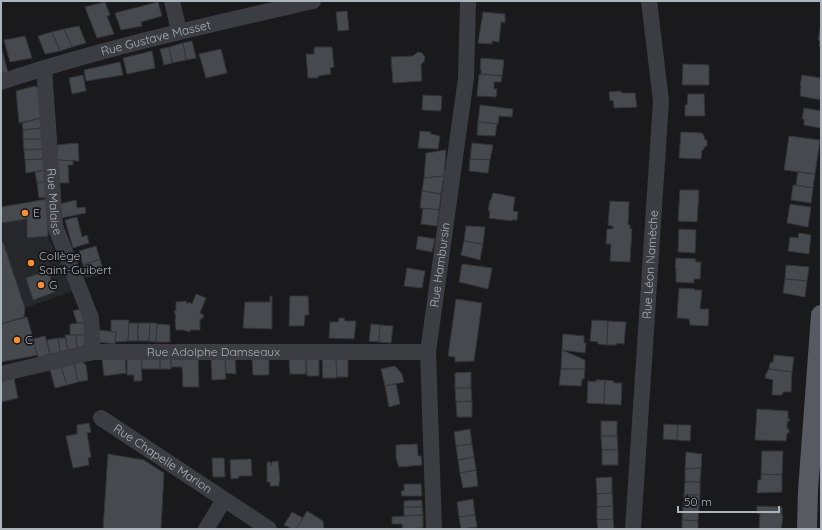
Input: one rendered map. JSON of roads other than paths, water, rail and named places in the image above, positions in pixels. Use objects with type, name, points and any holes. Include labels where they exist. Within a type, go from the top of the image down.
[{"type":"main road","points":[[807,529],[808,492],[821,315]]},
{"type":"street","points":[[172,1],[179,31]]},
{"type":"street","name":"Rue Gustave Masset","points":[[1,82],[44,68],[179,31],[313,1]]},
{"type":"street","name":"Rue Hambursin","points":[[434,529],[428,352],[466,78],[468,1]]},
{"type":"street","name":"Rue Léon Namèche","points":[[634,529],[661,101],[649,1]]},
{"type":"street","name":"Rue Malaise","points":[[44,68],[56,226],[91,318],[93,352]]},
{"type":"street","name":"Rue Adolphe Damseaux","points":[[1,374],[93,352],[428,352]]},
{"type":"street","name":"Rue Chapelle Marion","points":[[101,418],[269,529]]},
{"type":"street","name":"Rue Chapelle Marion","points":[[206,529],[224,500]]},
{"type":"place","name":"E","points":[[25,213]]},
{"type":"place","name":"Collège Saint-Guibert","points":[[31,263]]},
{"type":"place","name":"G","points":[[41,285]]},
{"type":"place","name":"C","points":[[17,340]]}]
